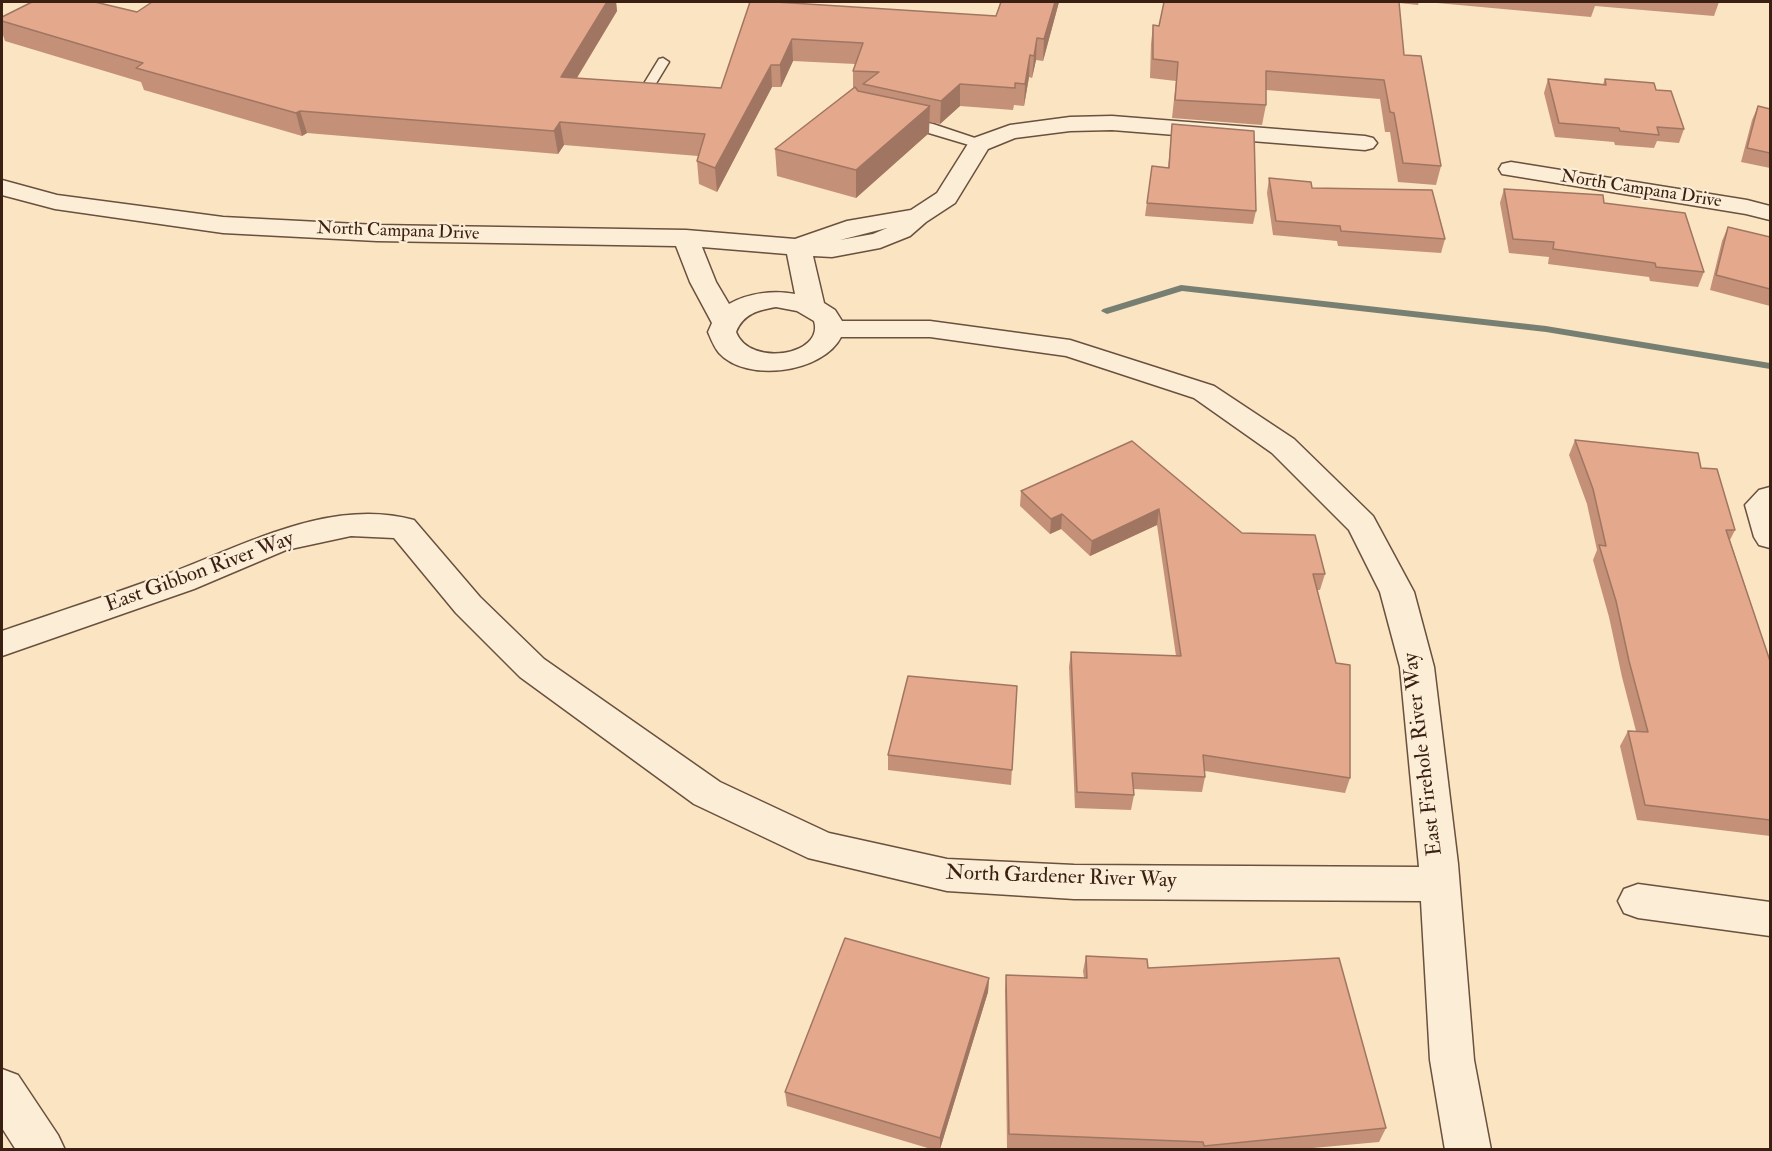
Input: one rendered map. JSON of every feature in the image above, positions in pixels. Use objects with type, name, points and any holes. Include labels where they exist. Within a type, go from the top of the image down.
[{"type":"street","points":[[979,144],[1010,132],[1070,124],[1112,123],[1365,143]]},
{"type":"street","name":"North Campana Drive","points":[[2,187],[55,202],[223,225],[377,233],[686,238],[798,247],[828,234],[899,218],[916,218],[946,198],[979,144]]},
{"type":"street","name":"North Campana Drive","points":[[1511,169],[1747,207],[1770,213]]},
{"type":"street","points":[[686,238],[702,282],[725,321]]},
{"type":"street","points":[[798,247],[820,317],[824,343],[809,354],[789,361],[763,362],[749,359],[729,348],[722,332],[725,321],[740,308],[757,301],[792,300],[820,317]]},
{"type":"street","name":"East Firehole River Way","points":[[820,317],[1070,348],[1204,392],[1283,446],[1362,524],[1397,592],[1417,667],[1439,884],[1452,1060],[1468,1149]]},
{"type":"street","points":[[1770,497],[1761,505],[1770,537]]},
{"type":"street","name":"East Gibbon River Way","points":[[2,644],[182,580],[278,541],[351,525],[403,528]]},
{"type":"street","name":"North Gardener River Way","points":[[403,528],[468,605],[532,668],[707,793],[822,847],[947,875],[1074,882],[1439,884]]},
{"type":"street","points":[[1638,901],[1770,919]]},
{"type":"street","points":[[2,1090],[42,1149]]},
{"type":"lane","points":[[643,95],[663,62]]},
{"type":"lane","points":[[896,120],[929,127],[979,144]]},
{"type":"building","points":[[32,2],[95,2],[137,12],[152,2],[607,2],[561,77],[721,88],[750,2],[996,16],[1001,2],[1055,2],[1044,39],[1037,38],[1034,56],[1030,55],[1025,84],[1015,83],[1015,88],[960,84],[941,101],[863,84],[879,72],[853,71],[863,43],[792,39],[780,65],[771,65],[715,168],[697,161],[705,134],[560,122],[554,131],[300,111],[296,113],[136,68],[143,63],[2,21],[2,17]]},
{"type":"building","points":[[1164,2],[1399,2],[1404,55],[1421,56],[1441,166],[1403,163],[1394,113],[1390,112],[1384,80],[1266,71],[1266,105],[1175,100],[1178,62],[1153,59],[1153,25],[1159,26]]},
{"type":"building","points":[[1548,79],[1606,85],[1605,79],[1654,83],[1656,90],[1671,91],[1684,129],[1657,127],[1659,135],[1620,131],[1619,128],[1559,123]]},
{"type":"building","points":[[855,87],[858,91],[930,106],[856,170],[775,149]]},
{"type":"building","points":[[1758,106],[1770,109],[1770,153],[1747,148]]},
{"type":"building","points":[[1172,124],[1254,131],[1256,211],[1147,203],[1152,166],[1169,168]]},
{"type":"building","points":[[1269,178],[1311,182],[1312,188],[1432,190],[1445,239],[1341,231],[1340,226],[1276,221]]},
{"type":"building","points":[[1504,189],[1603,195],[1604,203],[1685,213],[1704,272],[1656,267],[1655,263],[1553,249],[1554,242],[1513,239]]},
{"type":"building","points":[[1728,227],[1770,237],[1770,289],[1716,275]]},
{"type":"building","points":[[1575,440],[1698,453],[1701,468],[1717,469],[1735,530],[1726,530],[1770,661],[1770,820],[1645,805],[1628,731],[1648,732],[1616,601],[1599,545],[1606,546],[1593,489]]},
{"type":"building","points":[[1132,441],[1242,533],[1315,535],[1325,574],[1313,574],[1336,663],[1350,665],[1350,778],[1203,755],[1205,777],[1132,773],[1134,795],[1077,792],[1071,652],[1181,656],[1159,509],[1092,541],[1062,514],[1051,519],[1021,491]]},
{"type":"building","points":[[908,676],[1017,686],[1012,770],[888,755]]},
{"type":"building","points":[[845,938],[989,978],[940,1138],[785,1092]]},
{"type":"building","points":[[1086,956],[1147,959],[1148,968],[1339,958],[1386,1128],[1204,1146],[1203,1142],[1009,1134],[1006,975],[1087,978]]},
{"type":"waterway","points":[[1107,311],[1181,288],[1546,329],[1770,366]]}]
